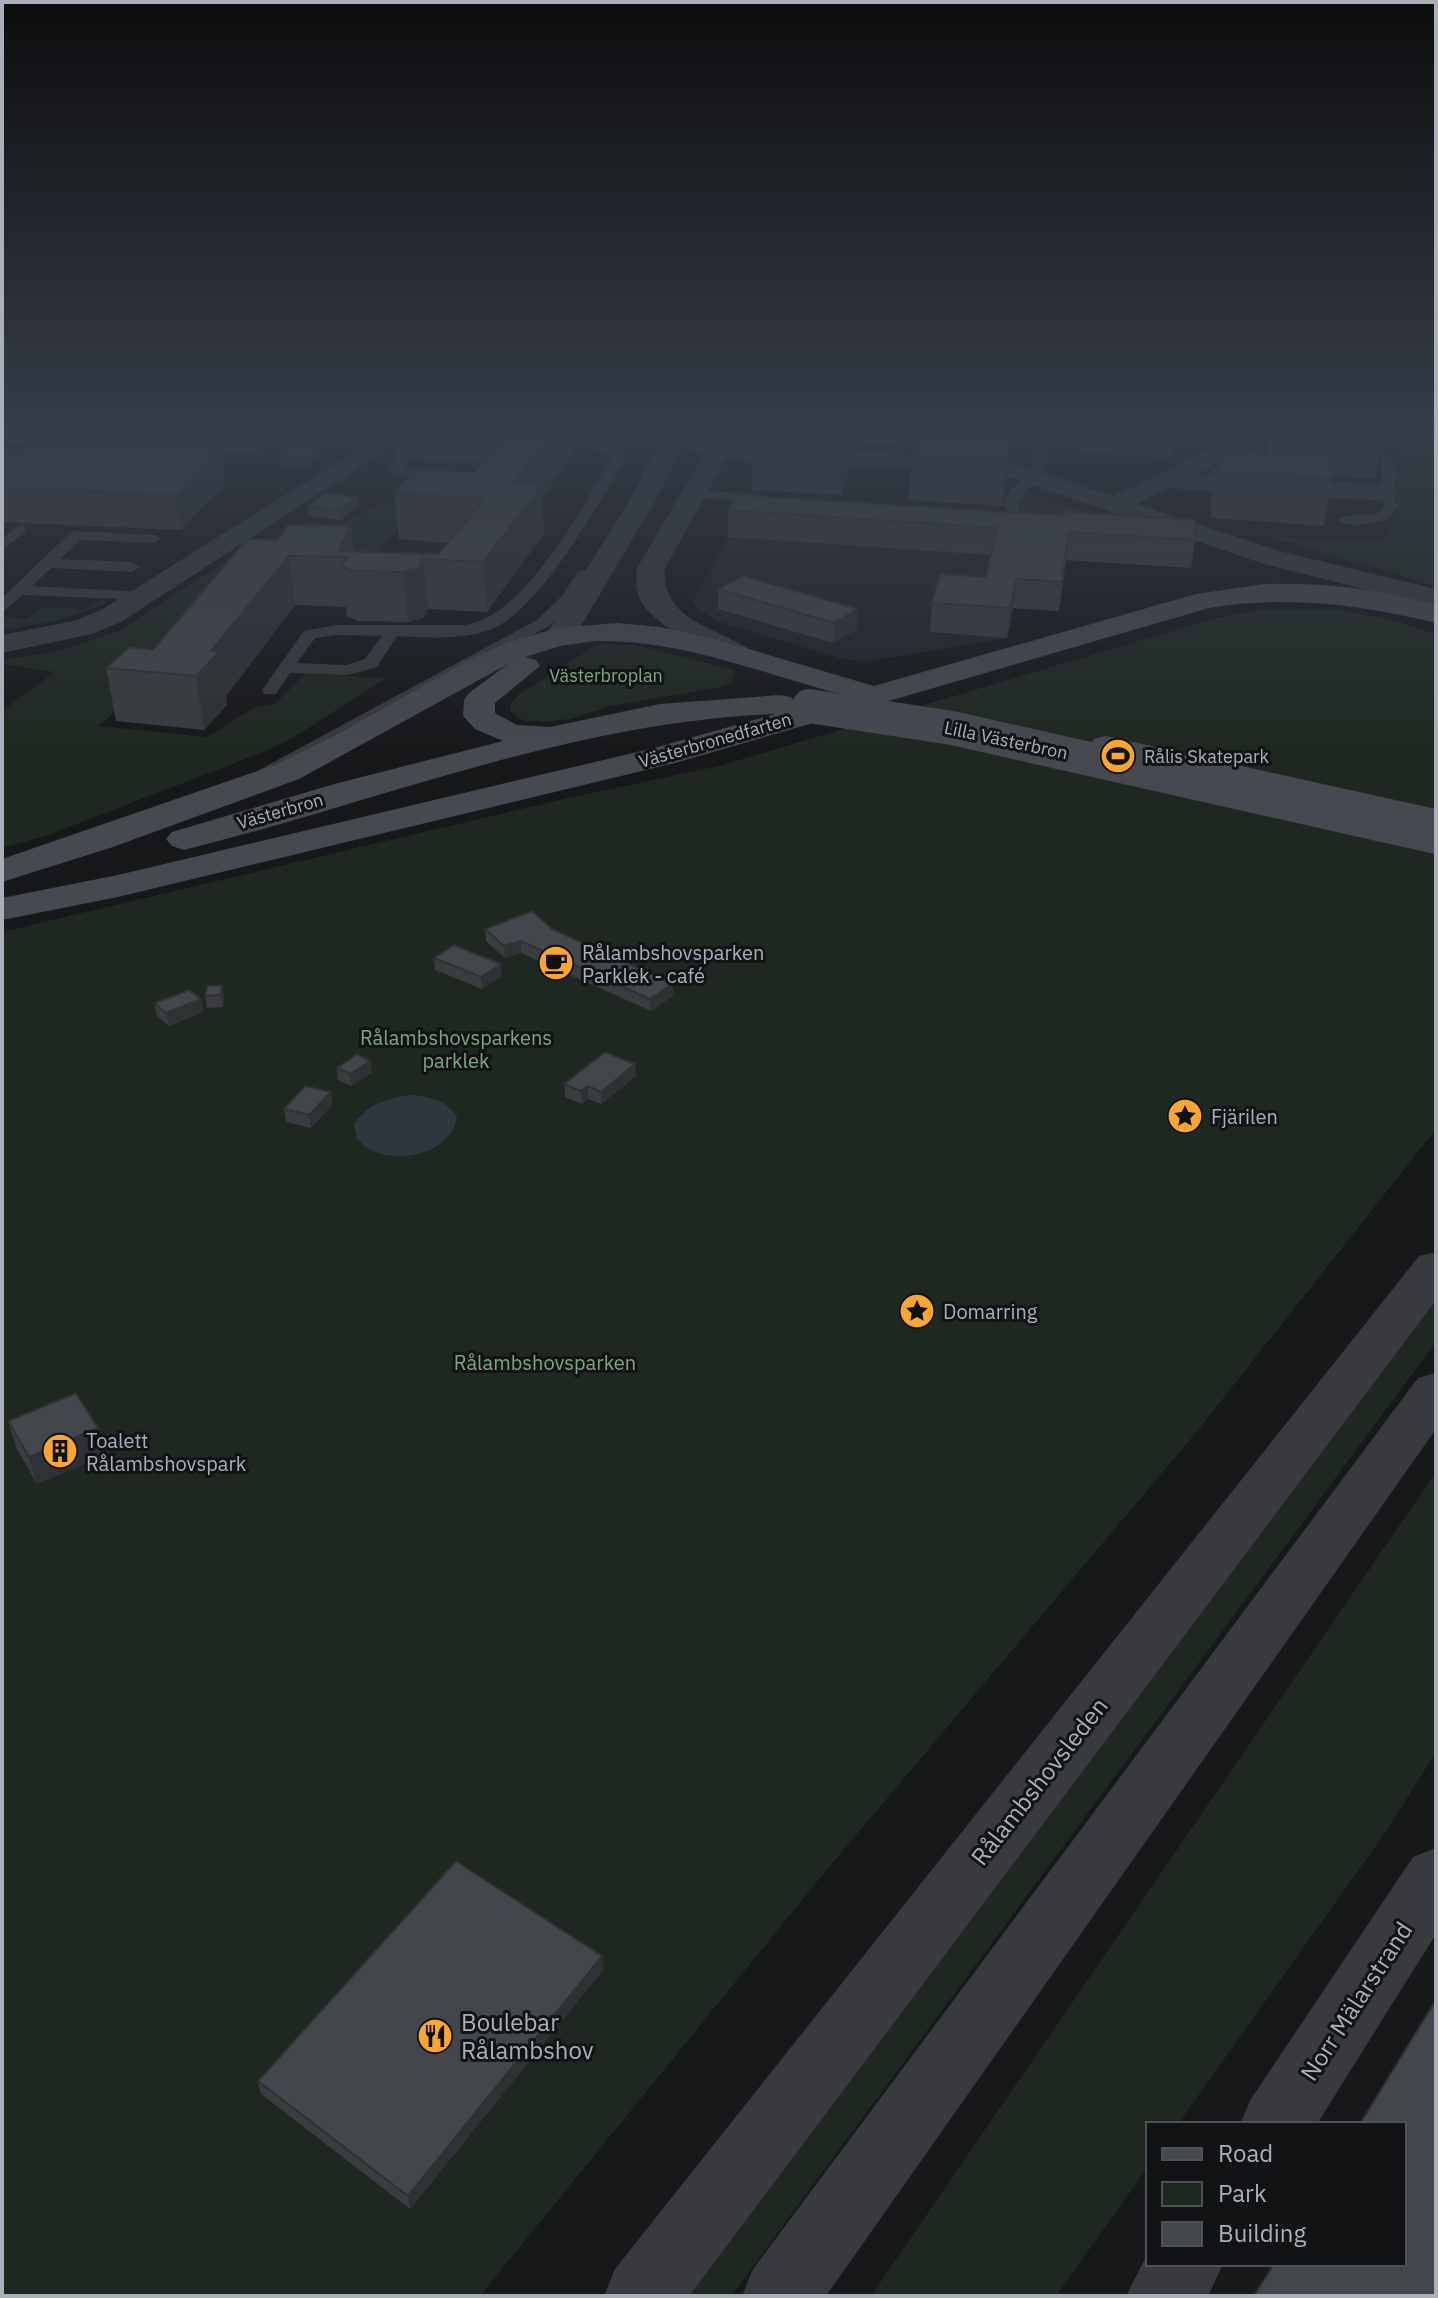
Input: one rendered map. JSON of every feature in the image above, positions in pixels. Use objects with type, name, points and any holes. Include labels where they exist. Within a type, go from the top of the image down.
[{"type":"main road","name":"Västerbronedfarten","points":[[2,909],[118,886],[663,756],[1206,600],[1264,591],[1325,593],[1432,607]]},
{"type":"main road","points":[[598,631],[648,634],[749,659],[763,673],[758,681],[746,688],[677,701],[620,721],[560,736],[493,728],[479,716],[477,710],[480,700],[560,636],[598,631]]},
{"type":"main road","name":"Västerbron","points":[[2,871],[78,848],[275,778],[316,759],[468,672],[560,636]]},
{"type":"main road","name":"Lilla Västerbron","points":[[749,659],[861,690],[1436,819]]},
{"type":"main road","name":"Lilla Västerbron","points":[[620,721],[696,709],[809,706],[952,728],[1436,837]]},
{"type":"main road","name":"Västerbron","points":[[2,895],[350,790],[560,736]]},
{"type":"street","points":[[2,644],[82,628],[111,616],[243,534]]},
{"type":"street","points":[[560,636],[622,534]]},
{"type":"street","points":[[671,534],[651,568],[647,585],[651,597],[679,625],[722,643],[749,659]]},
{"type":"street","points":[[1193,534],[1274,558],[1308,574],[1432,607]]},
{"type":"street","name":"Rålambshovsleden","points":[[642,2296],[1436,1267]]},
{"type":"street","points":[[780,2296],[1436,1391]]},
{"type":"street","name":"Norr Mälarstrand","points":[[1277,2122],[1436,1877]]},
{"type":"street","points":[[1164,2296],[1184,2266]]},
{"type":"lane","points":[[270,690],[310,634],[334,628],[420,632],[488,626],[520,602],[570,534]]},
{"type":"lane","points":[[216,798],[543,623],[567,600],[608,534]]},
{"type":"lane","points":[[2,607],[76,535],[154,539]]},
{"type":"lane","points":[[47,563],[132,567]]},
{"type":"lane","points":[[19,590],[144,597]]},
{"type":"lane","points":[[286,668],[348,670],[371,663],[393,631]]},
{"type":"shaded area","points":[[729,534],[1150,534],[1191,548],[1191,568],[1066,560],[1059,611],[1013,608],[1007,638],[868,661],[847,660],[719,622],[697,609],[693,601]]},
{"type":"shaded area","points":[[410,1095],[437,1100],[457,1117],[446,1139],[424,1152],[398,1156],[371,1150],[357,1139],[354,1124],[366,1111],[385,1100]]},
{"type":"green space","points":[[287,534],[393,534],[377,553],[284,569],[98,726],[207,737],[253,708],[275,704],[306,673],[386,678],[291,739],[261,753],[48,835],[2,848],[2,711],[55,672],[2,664],[2,659],[51,653],[120,631],[235,555],[257,557]]},
{"type":"green space","points":[[1387,534],[1436,534],[1436,586],[1265,536],[1383,542]]},
{"type":"green space","points":[[100,601],[108,602],[58,621],[2,630],[2,617],[28,619],[41,607],[87,609]]},
{"type":"green space","name":"Rålambshovsparken","points":[[1262,610],[1340,610],[1386,619],[1436,634],[1436,1129],[1199,1429],[824,1873],[480,2296],[2,2296],[2,932],[568,798],[719,766],[1216,618]]},
{"type":"green space","name":"Västerbroplan","points":[[602,644],[636,645],[735,670],[731,681],[720,687],[611,706],[570,719],[523,721],[511,712],[510,705],[519,694]]},
{"type":"green space","points":[[1436,1285],[1436,1342],[731,2296],[663,2296]]},
{"type":"green space","points":[[1436,1472],[1436,1752],[1387,1830],[1179,2122],[1146,2122],[1146,2170],[1056,2296],[871,2296]]},
{"type":"building","points":[[282,534],[347,534],[338,551],[439,554],[455,534],[505,534],[483,562],[423,559],[418,568],[403,572],[352,571],[341,566],[347,557],[289,556],[211,651],[219,652],[196,676],[106,668],[130,647],[153,650],[247,539],[278,540]]},
{"type":"building","points":[[996,534],[1069,534],[1062,582],[1016,579],[1010,608],[932,603],[940,574],[986,577]]},
{"type":"building","points":[[1104,534],[1195,534],[1195,540]]},
{"type":"building","points":[[743,576],[858,609],[834,623],[718,589]]},
{"type":"building","points":[[532,911],[552,929],[673,984],[650,999],[521,941],[504,946],[485,929]]},
{"type":"building","points":[[454,945],[501,964],[481,977],[434,958]]},
{"type":"building","points":[[222,985],[221,995],[205,996],[207,986]]},
{"type":"building","points":[[189,990],[201,999],[166,1013],[154,1003]]},
{"type":"building","points":[[605,1052],[635,1064],[601,1092],[588,1086],[581,1091],[564,1084]]},
{"type":"building","points":[[357,1054],[370,1061],[350,1074],[337,1068]]},
{"type":"building","points":[[305,1086],[331,1092],[309,1115],[284,1109]]},
{"type":"building","points":[[76,1393],[98,1428],[29,1457],[8,1421]]},
{"type":"building","points":[[456,1861],[602,1956],[408,2196],[258,2081]]},
{"type":"building","points":[[1436,2000],[1436,2296],[1254,2296],[1273,2266],[1406,2266],[1406,2122],[1361,2122]]},
{"type":"place","name":"Rålis Skatepark","points":[[1118,756]]},
{"type":"place","name":"Rålambshovsparken Parklek - café","points":[[556,963]]},
{"type":"place","name":"Fjärilen","points":[[1185,1116]]},
{"type":"place","name":"Domarring","points":[[917,1311]]},
{"type":"place","name":"Toalett Rålambshovspark","points":[[60,1451]]},
{"type":"place","name":"Boulebar Rålambshov","points":[[435,2036]]},
{"type":"park label","name":"Rålambshovsparkens parklek","points":[[456,1048]]}]
